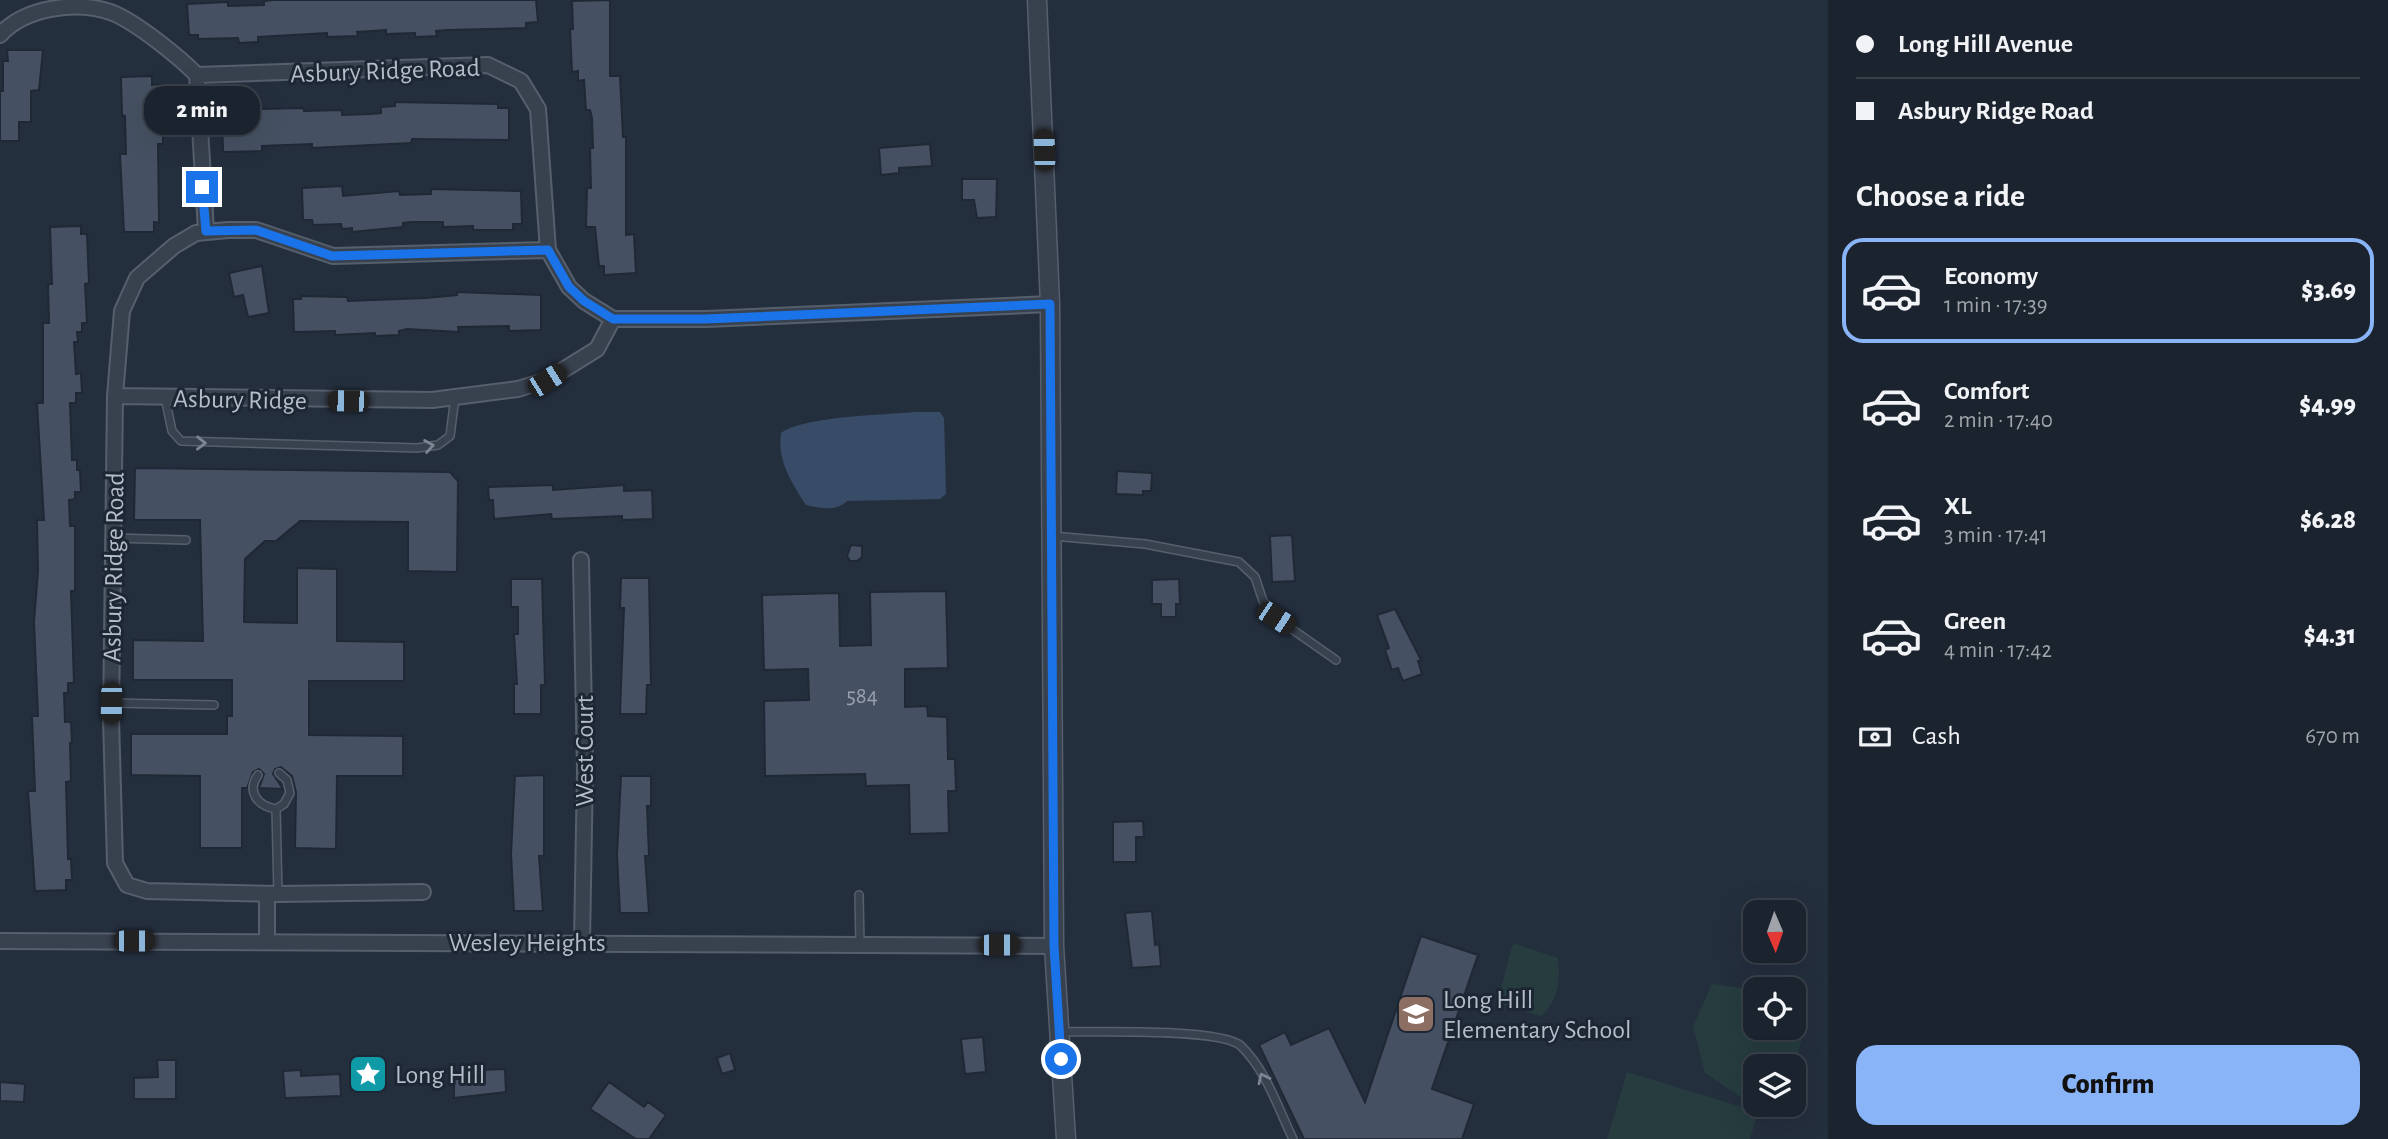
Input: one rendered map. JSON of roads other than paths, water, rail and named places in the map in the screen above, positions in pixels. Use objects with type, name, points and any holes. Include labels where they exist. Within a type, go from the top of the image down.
[{"type":"street","points":[[1037,0],[1050,304],[1054,946],[1066,1139]]},
{"type":"street","points":[[0,35],[20,19],[51,8],[80,7],[112,13],[179,57],[197,75],[206,231]]},
{"type":"street","name":"Asbury Ridge Road","points":[[197,75],[488,65],[521,81],[538,109],[548,250],[569,287],[584,301],[613,319]]},
{"type":"street","name":"Asbury Ridge Road","points":[[423,892],[272,894],[146,891],[127,885],[115,863],[111,703],[115,396],[119,328],[128,293],[146,268],[174,246],[196,233],[206,231],[256,230],[332,256],[548,250]]},
{"type":"street","points":[[613,319],[706,319],[1050,304]]},
{"type":"street","name":"Asbury Ridge","points":[[115,396],[432,400],[518,389],[547,380],[597,349],[613,319]]},
{"type":"street","name":"West Court","points":[[581,560],[585,769],[582,942]]},
{"type":"street","points":[[267,942],[272,894]]},
{"type":"street","name":"Wesley Heights","points":[[0,941],[1054,946]]},
{"type":"lane","points":[[165,397],[172,431],[181,441],[417,448],[438,445],[450,436],[455,396]]},
{"type":"lane","points":[[1051,536],[1145,544],[1239,562],[1255,577],[1263,601],[1276,618],[1336,660]]},
{"type":"lane","points":[[113,538],[186,540]]},
{"type":"lane","points":[[111,703],[214,705]]},
{"type":"lane","points":[[276,809],[284,804],[290,793],[287,780],[279,773]]},
{"type":"lane","points":[[257,775],[253,786],[254,796],[262,804],[276,809]]},
{"type":"lane","points":[[272,894],[276,809]]},
{"type":"lane","points":[[859,895],[860,944]]},
{"type":"lane","points":[[1059,1032],[1173,1031],[1238,1043],[1255,1062],[1293,1139]]},
{"type":"water","points":[[940,412],[944,418],[946,494],[940,499],[847,501],[833,508],[806,505],[783,462],[781,433],[792,427],[826,420]]},
{"type":"place","name":"Long Hill Elementary School","points":[[1416,1014]]},
{"type":"place","name":"Long Hill","points":[[368,1074]]}]
